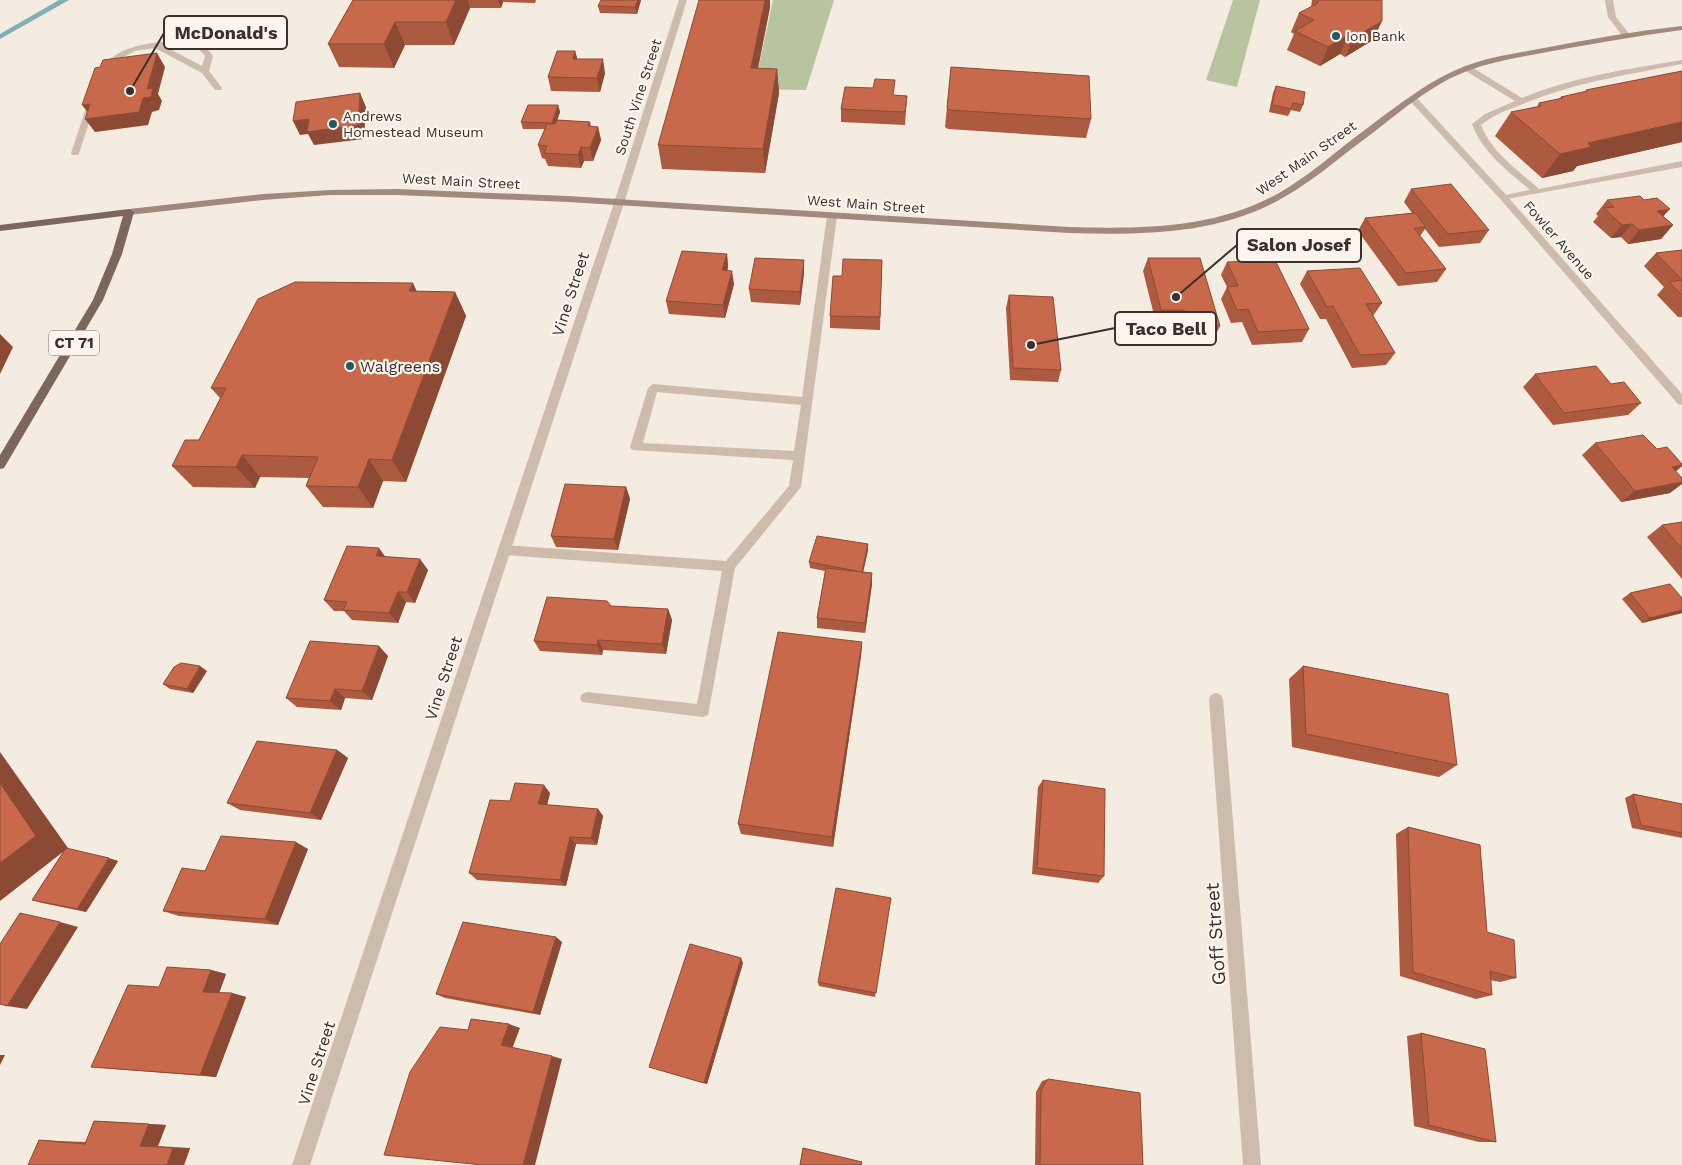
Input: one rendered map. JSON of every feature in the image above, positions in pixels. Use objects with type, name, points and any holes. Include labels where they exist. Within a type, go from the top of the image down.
[{"type":"main road","name":"West Main Street","points":[[0,228],[205,202],[323,192],[395,192],[619,203],[1027,229],[1116,232],[1164,230],[1211,223],[1264,206],[1284,194],[1413,99],[1444,79],[1467,68],[1520,55],[1626,35],[1682,28]]},
{"type":"main road","name":"CT 71","points":[[0,465],[98,300],[114,261],[129,212]]},
{"type":"street","name":"South Vine Street","points":[[619,203],[683,0]]},
{"type":"street","points":[[1609,0],[1612,17],[1626,35]]},
{"type":"street","points":[[100,80],[103,71],[111,60],[133,49],[181,42],[195,44],[205,49],[209,56],[205,71]]},
{"type":"street","points":[[156,45],[205,71],[218,88]]},
{"type":"street","points":[[1537,192],[1494,151],[1477,130],[1476,124],[1482,118],[1521,101],[1574,82],[1682,62]]},
{"type":"street","points":[[1467,68],[1521,101]]},
{"type":"street","points":[[75,153],[93,99]]},
{"type":"street","name":"Fowler Avenue","points":[[1413,99],[1504,198],[1682,401]]},
{"type":"street","points":[[1504,198],[1682,164]]},
{"type":"street","name":"Vine Street","points":[[301,1165],[619,203]]},
{"type":"street","points":[[587,698],[703,711],[730,566],[795,487],[832,216]]},
{"type":"street","points":[[799,456],[636,447],[653,388],[806,401]]},
{"type":"street","points":[[504,550],[730,566]]},
{"type":"street","name":"Goff Street","points":[[1216,699],[1252,1165]]},
{"type":"green space","points":[[773,0],[834,0],[806,90],[754,89]]},
{"type":"green space","points":[[1233,0],[1260,0],[1237,87],[1206,80]]},
{"type":"building","points":[[353,0],[456,0],[446,22],[395,22],[384,44],[328,44]]},
{"type":"building","points":[[601,0],[638,0],[635,7],[598,6]]},
{"type":"building","points":[[699,0],[765,0],[751,68],[777,69],[763,149],[658,145]]},
{"type":"building","name":"Ion Bank","points":[[1318,0],[1382,0],[1382,21],[1354,38],[1348,35],[1328,47],[1295,31],[1314,20],[1299,13],[1318,3]]},
{"type":"building","points":[[557,51],[575,51],[573,59],[603,59],[597,78],[548,77]]},
{"type":"building","points":[[157,53],[147,89],[153,88],[151,97],[143,98],[139,112],[85,119],[90,104],[82,105],[95,68],[100,67],[103,60]]},
{"type":"building","points":[[951,67],[1089,76],[1091,119],[950,110],[947,108]]},
{"type":"building","points":[[1682,71],[1682,122],[1588,143],[1591,147],[1560,154],[1511,112],[1541,106],[1539,103],[1563,98],[1561,97],[1586,90]]},
{"type":"building","points":[[875,79],[895,80],[893,95],[907,96],[905,112],[841,109],[845,87],[873,88]]},
{"type":"building","points":[[1276,86],[1305,92],[1303,105],[1293,103],[1291,109],[1272,105]]},
{"type":"building","points":[[360,93],[358,125],[307,132],[309,119],[293,121],[296,102]]},
{"type":"building","points":[[528,105],[558,105],[552,123],[521,122]]},
{"type":"building","points":[[557,120],[590,122],[588,126],[598,127],[590,148],[581,147],[578,155],[544,153],[547,146],[538,145],[547,124],[555,124]]},
{"type":"building","points":[[1451,184],[1489,230],[1448,234],[1411,189]]},
{"type":"building","points":[[1640,196],[1644,200],[1657,198],[1670,209],[1657,211],[1673,225],[1639,230],[1632,224],[1622,225],[1604,208],[1614,207],[1607,200]]},
{"type":"building","points":[[1415,213],[1426,227],[1414,228],[1446,269],[1406,273],[1365,218]]},
{"type":"building","points":[[1682,250],[1682,280],[1656,253]]},
{"type":"building","points":[[682,251],[727,254],[722,270],[732,271],[723,305],[666,301]]},
{"type":"building","points":[[755,258],[804,260],[800,292],[749,289]]},
{"type":"building","points":[[1148,258],[1200,258],[1220,326],[1188,326],[1184,310],[1161,310]]},
{"type":"building","points":[[843,259],[882,260],[880,317],[830,316],[833,276],[842,276]]},
{"type":"building","points":[[1275,260],[1309,329],[1258,332],[1248,309],[1237,310],[1227,287],[1238,286],[1227,262]]},
{"type":"building","points":[[1360,268],[1382,303],[1366,304],[1395,353],[1360,355],[1333,306],[1327,307],[1307,271]]},
{"type":"building","points":[[1682,280],[1682,295],[1669,282]]},
{"type":"building","name":"Walgreens","points":[[295,282],[413,283],[409,291],[455,292],[392,460],[369,459],[358,487],[306,486],[318,457],[242,455],[236,467],[172,466],[185,440],[199,440],[226,388],[211,388],[258,299]]},
{"type":"building","points":[[1009,295],[1053,297],[1061,370],[1013,368]]},
{"type":"building","points":[[1596,366],[1611,384],[1624,382],[1641,403],[1564,413],[1535,374]]},
{"type":"building","points":[[1643,435],[1657,449],[1667,447],[1682,464],[1672,467],[1682,478],[1682,482],[1635,491],[1595,443]]},
{"type":"building","points":[[565,484],[626,487],[614,539],[551,536]]},
{"type":"building","points":[[1682,522],[1682,549],[1662,525]]},
{"type":"building","points":[[817,536],[868,544],[862,572],[809,562]]},
{"type":"building","points":[[347,546],[379,548],[376,556],[420,559],[407,592],[398,592],[389,613],[343,610],[347,602],[324,600]]},
{"type":"building","points":[[826,568],[872,573],[865,623],[817,618]]},
{"type":"building","points":[[1670,584],[1682,598],[1682,610],[1650,618],[1630,593]]},
{"type":"building","points":[[547,597],[607,601],[611,606],[668,609],[662,644],[598,640],[597,645],[534,641]]},
{"type":"building","points":[[778,632],[862,642],[832,837],[738,824]]},
{"type":"building","points":[[310,641],[379,646],[362,691],[335,689],[330,701],[286,698]]},
{"type":"building","points":[[181,663],[200,666],[187,689],[163,684],[174,667]]},
{"type":"building","points":[[1303,666],[1448,694],[1457,765],[1306,734]]},
{"type":"building","points":[[257,741],[337,750],[310,813],[227,803]]},
{"type":"building","points":[[1043,780],[1105,789],[1104,876],[1037,868]]},
{"type":"building","points":[[0,783],[36,836],[0,863]]},
{"type":"building","points":[[515,783],[544,785],[538,804],[598,809],[591,838],[570,837],[560,880],[469,873],[490,800],[510,801]]},
{"type":"building","points":[[1633,794],[1682,804],[1682,833],[1641,825]]},
{"type":"building","points":[[1408,827],[1480,845],[1487,932],[1514,940],[1516,978],[1490,971],[1492,995],[1413,972]]},
{"type":"building","points":[[221,836],[296,842],[265,919],[163,911],[182,868],[205,871]]},
{"type":"building","points":[[66,848],[109,858],[77,909],[32,900]]},
{"type":"building","points":[[836,888],[891,898],[876,993],[818,982]]},
{"type":"building","points":[[20,913],[60,922],[7,1006],[0,1004],[0,944]]},
{"type":"building","points":[[463,922],[556,937],[533,1012],[436,994]]},
{"type":"building","points":[[690,944],[741,958],[704,1083],[649,1067]]},
{"type":"building","points":[[167,967],[211,970],[203,992],[232,993],[200,1075],[91,1067],[128,985],[159,987]]},
{"type":"building","points":[[471,1019],[509,1024],[501,1045],[552,1056],[523,1165],[482,1165],[384,1155],[410,1072],[440,1027],[468,1030]]},
{"type":"building","points":[[1421,1033],[1485,1049],[1496,1142],[1429,1125]]},
{"type":"building","points":[[1048,1079],[1140,1093],[1143,1165],[1040,1165],[1041,1090]]},
{"type":"building","points":[[94,1121],[149,1124],[140,1146],[173,1148],[167,1165],[28,1165],[39,1140],[85,1144]]},
{"type":"building","points":[[803,1148],[862,1162],[861,1165],[800,1165]]},
{"type":"waterway","points":[[0,37],[53,5],[65,0]]},
{"type":"place","name":"Ion Bank","points":[[1336,36]]},
{"type":"place","name":"McDonald's","points":[[130,91]]},
{"type":"place","name":"Andrews Homestead Museum","points":[[333,124]]},
{"type":"place","name":"Salon Josef","points":[[1176,297]]},
{"type":"place","name":"Taco Bell","points":[[1031,345]]},
{"type":"place","name":"Walgreens","points":[[350,366]]}]
